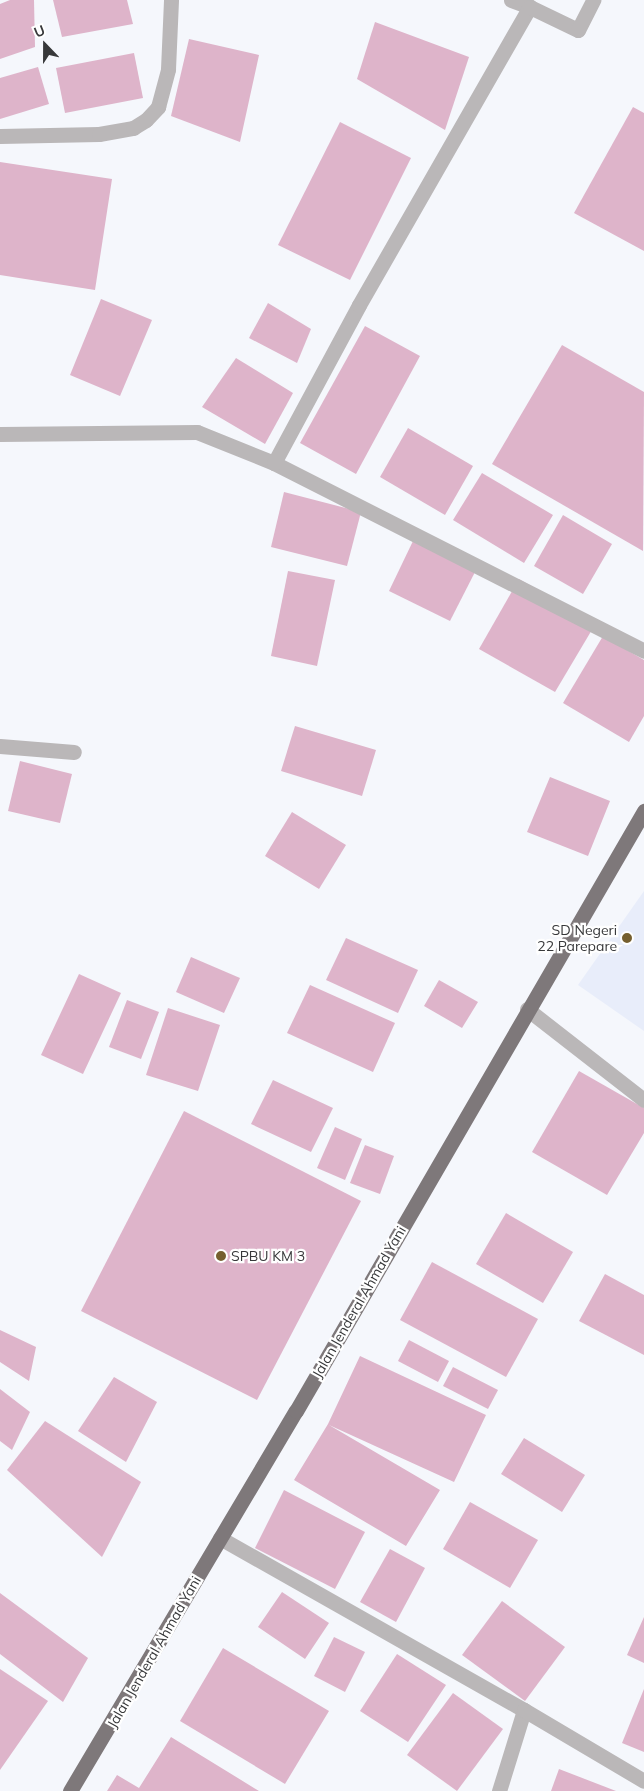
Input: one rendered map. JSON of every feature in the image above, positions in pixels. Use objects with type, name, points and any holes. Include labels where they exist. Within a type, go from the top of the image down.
[{"type":"highway","name":"Jalan Jenderal Ahmad Yani","points":[[70,1791],[220,1538],[644,811]]},
{"type":"street","points":[[0,136],[99,134],[133,128],[146,120],[158,107],[168,69],[171,0]]},
{"type":"street","points":[[511,0],[578,30],[593,0]]},
{"type":"street","points":[[274,463],[360,306],[530,7]]},
{"type":"street","points":[[0,434],[184,430],[197,432],[274,463],[644,651]]},
{"type":"street","points":[[0,746],[74,752]]},
{"type":"street","points":[[527,1010],[644,1100]]},
{"type":"street","points":[[220,1538],[524,1710],[644,1781]]},
{"type":"street","points":[[499,1791],[524,1710]]},
{"type":"shaded area","name":"SD Negeri 22 Parepare","points":[[644,891],[644,1031],[578,985]]},
{"type":"building","points":[[10,0],[34,0],[35,47],[0,59],[0,4]]},
{"type":"building","points":[[53,0],[127,0],[133,24],[62,37]]},
{"type":"building","points":[[375,22],[469,57],[445,130],[357,79]]},
{"type":"building","points":[[189,39],[259,55],[240,142],[171,116]]},
{"type":"building","points":[[134,53],[143,98],[65,113],[56,68]]},
{"type":"building","points":[[38,67],[49,104],[0,119],[0,78]]},
{"type":"building","points":[[633,107],[644,113],[644,251],[574,213]]},
{"type":"building","points":[[340,122],[411,158],[350,280],[278,245]]},
{"type":"building","points":[[0,162],[112,179],[95,290],[0,275]]},
{"type":"building","points":[[101,299],[152,320],[120,396],[70,375]]},
{"type":"building","points":[[268,303],[311,329],[297,363],[249,338]]},
{"type":"building","points":[[365,326],[420,356],[356,474],[300,443]]},
{"type":"building","points":[[562,345],[644,392],[643,551],[492,464]]},
{"type":"building","points":[[236,358],[293,393],[265,444],[202,407]]},
{"type":"building","points":[[408,428],[473,466],[445,515],[380,477]]},
{"type":"building","points":[[482,473],[553,515],[524,563],[453,520]]},
{"type":"building","points":[[284,492],[361,512],[347,566],[271,547]]},
{"type":"building","points":[[563,515],[612,544],[583,594],[534,566]]},
{"type":"building","points":[[413,541],[475,572],[450,621],[389,591]]},
{"type":"building","points":[[288,571],[335,580],[317,666],[271,656]]},
{"type":"building","points":[[519,579],[596,623],[555,692],[479,649]]},
{"type":"building","points":[[603,636],[644,660],[644,716],[629,742],[563,703]]},
{"type":"building","points":[[295,726],[376,750],[362,796],[281,771]]},
{"type":"building","points":[[20,761],[72,774],[60,823],[8,811]]},
{"type":"building","points":[[550,777],[610,801],[588,856],[527,832]]},
{"type":"building","points":[[292,812],[346,845],[319,889],[265,856]]},
{"type":"building","points":[[346,938],[418,970],[398,1013],[326,980]]},
{"type":"building","points":[[191,957],[240,978],[224,1013],[176,992]]},
{"type":"building","points":[[79,974],[121,993],[83,1074],[41,1055]]},
{"type":"building","points":[[439,980],[478,1002],[462,1028],[424,1006]]},
{"type":"building","points":[[310,985],[395,1023],[373,1072],[287,1033]]},
{"type":"building","points":[[127,1000],[159,1012],[141,1059],[109,1047]]},
{"type":"building","points":[[168,1008],[220,1025],[198,1091],[146,1075]]},
{"type":"building","points":[[579,1071],[644,1108],[644,1133],[607,1195],[532,1152]]},
{"type":"building","points":[[273,1080],[333,1108],[311,1152],[251,1124]]},
{"type":"building","name":"SPBU KM 3","points":[[184,1111],[361,1201],[257,1400],[81,1311]]},
{"type":"building","points":[[335,1127],[362,1139],[345,1180],[317,1168]]},
{"type":"building","points":[[365,1145],[394,1156],[380,1194],[350,1183]]},
{"type":"building","points":[[506,1213],[573,1252],[543,1303],[476,1264]]},
{"type":"building","points":[[432,1262],[538,1319],[506,1377],[400,1320]]},
{"type":"building","points":[[605,1274],[644,1295],[644,1355],[579,1321]]},
{"type":"building","points":[[0,1330],[36,1347],[29,1381],[0,1362]]},
{"type":"building","points":[[409,1340],[449,1361],[438,1382],[398,1361]]},
{"type":"building","points":[[360,1356],[486,1415],[454,1482],[329,1425],[440,1490],[406,1546],[294,1480],[328,1424]]},
{"type":"building","points":[[453,1367],[498,1390],[488,1409],[443,1386]]},
{"type":"building","points":[[114,1377],[157,1402],[126,1462],[78,1431]]},
{"type":"building","points":[[0,1389],[30,1412],[12,1450],[0,1441]]},
{"type":"building","points":[[45,1421],[141,1482],[102,1557],[7,1470]]},
{"type":"building","points":[[524,1438],[585,1475],[562,1512],[501,1474]]},
{"type":"building","points":[[284,1490],[365,1532],[335,1589],[255,1548]]},
{"type":"building","points":[[470,1502],[538,1540],[510,1588],[443,1549]]},
{"type":"building","points":[[390,1549],[425,1568],[396,1622],[360,1602]]},
{"type":"building","points":[[282,1592],[329,1623],[305,1659],[258,1627]]},
{"type":"building","points":[[0,1593],[88,1658],[63,1702],[0,1654]]},
{"type":"building","points":[[502,1601],[565,1647],[525,1701],[462,1655]]},
{"type":"building","points":[[644,1617],[644,1663],[627,1655]]},
{"type":"building","points":[[334,1637],[365,1652],[345,1692],[314,1676]]},
{"type":"building","points":[[223,1648],[329,1711],[285,1784],[180,1721]]},
{"type":"building","points":[[397,1654],[446,1685],[408,1742],[360,1711]]},
{"type":"building","points":[[0,1669],[48,1701],[0,1770]]},
{"type":"building","points":[[644,1689],[644,1752],[622,1743]]},
{"type":"building","points":[[453,1693],[503,1729],[457,1791],[407,1755]]},
{"type":"building","points":[[171,1737],[259,1791],[107,1791],[117,1775],[139,1788]]},
{"type":"building","points":[[559,1769],[616,1791],[551,1791]]},
{"type":"place","name":"SD Negeri 22 Parepare","points":[[627,938]]},
{"type":"place","name":"SPBU KM 3","points":[[221,1256]]}]
